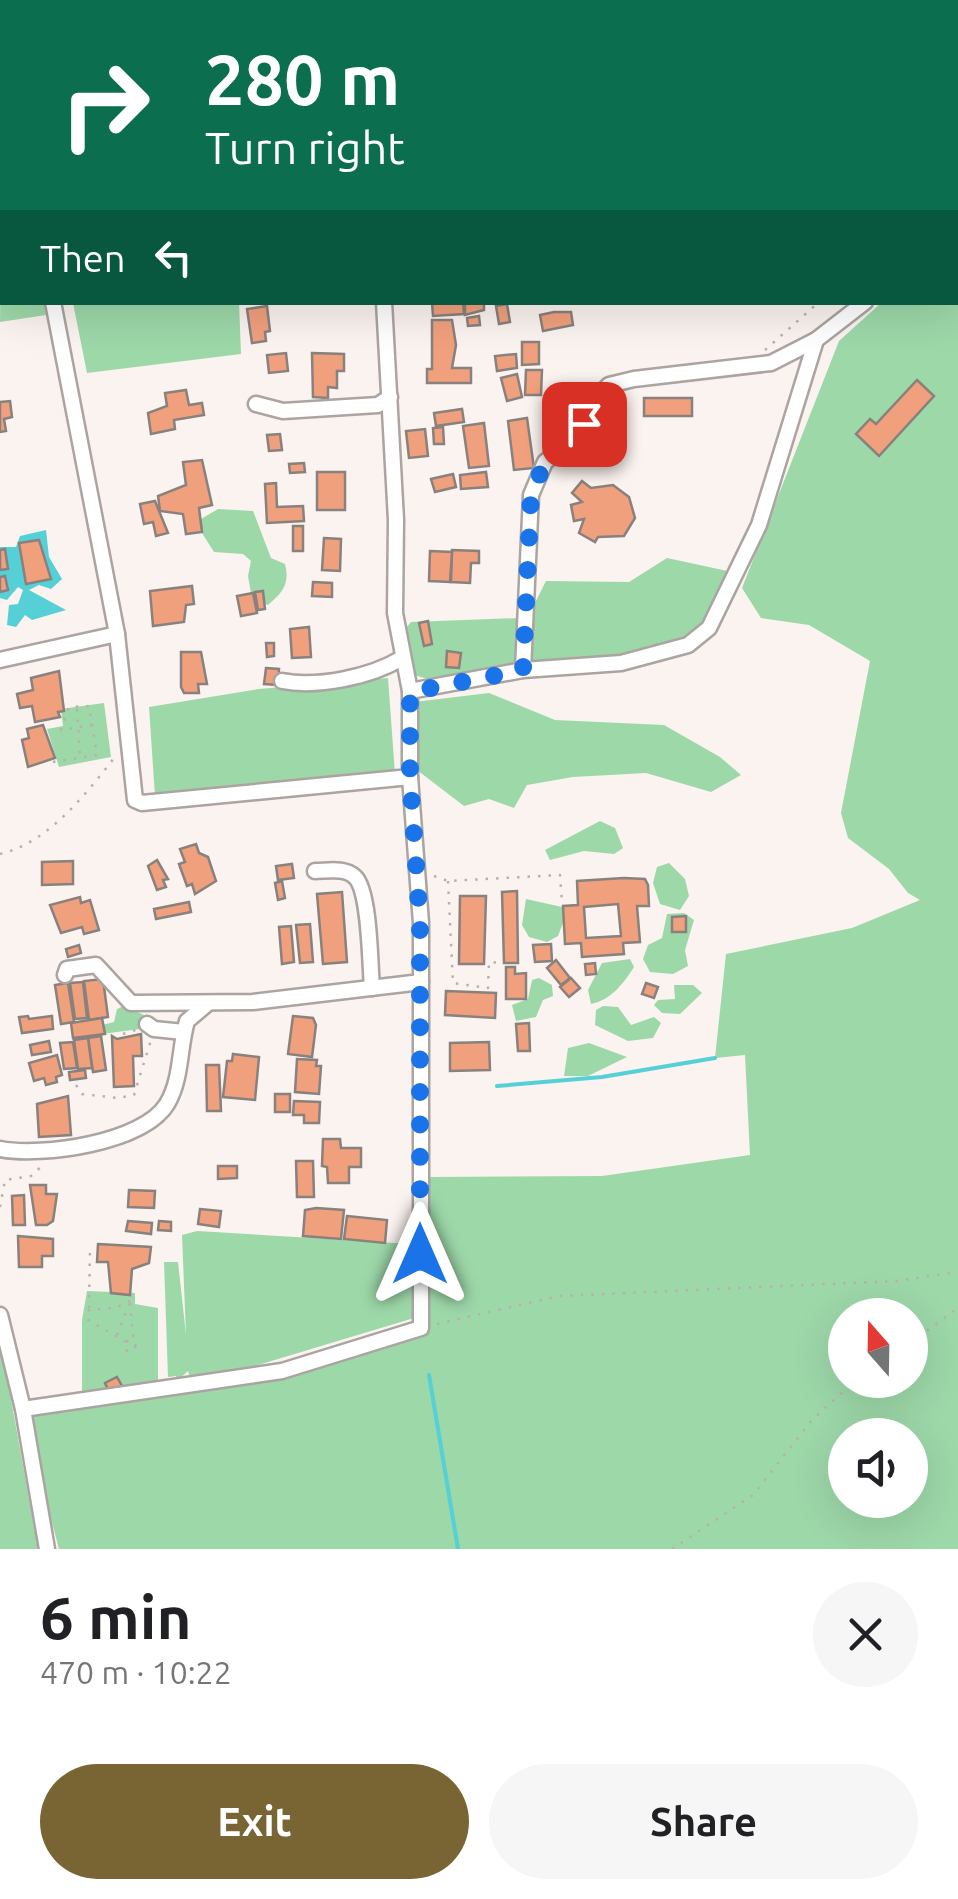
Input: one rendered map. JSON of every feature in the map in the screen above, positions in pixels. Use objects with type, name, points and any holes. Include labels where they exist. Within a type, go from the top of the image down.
[{"type":"street","points":[[54,305],[117,634],[131,791],[142,803],[410,776]]},
{"type":"street","points":[[23,1408],[282,1371],[420,1328],[418,871],[410,776],[410,692],[395,613],[384,305]]},
{"type":"street","points":[[523,670],[531,495],[545,462],[570,442],[610,385],[771,363],[816,340],[861,305]]},
{"type":"street","points":[[410,692],[523,670],[621,664],[688,645],[708,628],[759,525],[816,340]]},
{"type":"street","points":[[256,404],[283,412],[378,405],[390,397]]},
{"type":"street","points":[[0,660],[117,634]]},
{"type":"street","points":[[282,681],[297,684],[346,677],[388,667],[402,658]]},
{"type":"street","points":[[315,871],[340,870],[355,877],[363,892],[372,988]]},
{"type":"street","points":[[65,976],[67,968],[96,965],[131,1003],[206,1004],[421,982]]},
{"type":"street","points":[[0,1149],[64,1147],[118,1138],[155,1118],[167,1104],[178,1076],[184,1032],[192,1014],[206,1004]]},
{"type":"street","points":[[150,1026],[184,1032]]},
{"type":"street","points":[[0,1315],[23,1408],[47,1549]]},
{"type":"path","points":[[746,368],[816,305]]},
{"type":"path","points":[[53,762],[97,755],[89,706],[68,707],[61,730],[92,725]]},
{"type":"path","points":[[77,708],[80,757]]},
{"type":"path","points":[[0,854],[23,848],[79,802],[127,742]]},
{"type":"path","points":[[418,871],[448,881],[560,874],[562,902]]},
{"type":"path","points":[[448,881],[453,983],[488,988],[488,962],[501,962]]},
{"type":"path","points":[[76,1085],[82,1094],[134,1095],[150,1026]]},
{"type":"path","points":[[0,1206],[5,1180],[31,1176],[64,1147]]},
{"type":"path","points":[[90,1248],[88,1320],[134,1343]]},
{"type":"path","points":[[420,1328],[559,1296],[896,1281],[958,1272]]},
{"type":"path","points":[[89,1310],[115,1308],[130,1301]]},
{"type":"path","points":[[117,1337],[130,1301]]},
{"type":"path","points":[[126,1342],[129,1351],[134,1343],[130,1301]]},
{"type":"path","points":[[928,1330],[958,1308]]},
{"type":"path","points":[[672,1549],[754,1495],[812,1420],[836,1398]]},
{"type":"green space","points":[[0,305],[45,305],[46,315],[0,322]]},
{"type":"green space","points":[[73,305],[239,305],[241,354],[87,373]]},
{"type":"green space","points":[[879,305],[958,305],[958,1549],[59,1549],[24,1417],[259,1381],[428,1330],[430,1177],[602,1176],[750,1155],[745,1055],[715,1058],[726,954],[852,928],[920,900],[908,893],[889,869],[848,838],[841,813],[870,661],[809,625],[761,618],[742,588],[839,341]]},
{"type":"green space","points":[[218,509],[253,511],[271,558],[285,564],[284,587],[268,605],[252,599],[248,576],[251,561],[243,554],[214,552],[202,533],[201,519]]},
{"type":"green space","points":[[667,558],[732,572],[702,623],[688,636],[639,653],[528,671],[434,681],[411,674],[407,627],[411,622],[519,618],[533,607],[546,581],[629,582]]},
{"type":"green space","points":[[388,678],[395,774],[155,796],[149,707],[259,689]]},
{"type":"green space","points":[[489,693],[555,720],[664,725],[720,757],[741,775],[711,792],[646,773],[573,777],[527,785],[514,808],[489,799],[464,806],[417,770],[414,702]]},
{"type":"green space","points":[[104,703],[111,757],[59,767],[47,729],[63,726],[61,709]]},
{"type":"green space","points":[[600,821],[615,828],[623,848],[614,854],[584,851],[550,860],[545,850]]},
{"type":"green space","points":[[669,863],[685,879],[689,896],[680,910],[660,904],[653,883],[657,867]]},
{"type":"green space","points":[[526,899],[562,907],[564,920],[558,936],[547,942],[529,937],[522,925]]},
{"type":"green space","points":[[684,913],[694,920],[685,950],[688,966],[673,974],[650,972],[643,959],[648,945],[662,938],[667,914]]},
{"type":"green space","points":[[630,959],[634,967],[621,985],[605,999],[591,1004],[588,990],[602,963]]},
{"type":"green space","points":[[539,978],[552,985],[553,996],[543,1000],[536,1017],[516,1021],[512,1005],[528,999],[532,980]]},
{"type":"green space","points":[[674,985],[693,985],[702,993],[680,1014],[662,1013],[654,1005],[658,1000],[675,999]]},
{"type":"green space","points":[[124,1006],[144,1015],[140,1029],[79,1037],[75,1032],[114,1022],[117,1009]]},
{"type":"green space","points":[[603,1006],[618,1007],[631,1025],[654,1017],[661,1023],[653,1038],[628,1041],[595,1025],[596,1010]]},
{"type":"green space","points":[[589,1043],[627,1057],[588,1076],[564,1076],[568,1048]]},
{"type":"green space","points":[[197,1231],[411,1244],[414,1318],[218,1377],[191,1380],[188,1371],[177,1381],[176,1376],[168,1377],[164,1262],[178,1262],[186,1335],[182,1235]]},
{"type":"green space","points":[[87,1291],[135,1293],[135,1304],[158,1308],[158,1383],[82,1398],[82,1320]]},
{"type":"green space","points":[[0,1338],[38,1549],[0,1549]]},
{"type":"water","points":[[46,530],[49,557],[62,579],[51,589],[39,585],[29,590],[66,610],[32,620],[25,615],[16,627],[7,625],[9,605],[18,604],[23,590],[18,587],[7,600],[0,598],[0,547],[16,547],[20,536]]},
{"type":"building","points":[[432,305],[463,305],[464,314],[433,316]]},
{"type":"building","points":[[465,305],[484,305],[484,310],[465,315]]},
{"type":"building","points":[[507,305],[510,322],[499,324],[496,306]]},
{"type":"building","points":[[267,306],[270,331],[265,332],[266,341],[252,343],[247,309]]},
{"type":"building","points":[[571,312],[573,325],[543,331],[540,315]]},
{"type":"building","points":[[479,316],[480,325],[468,326],[467,318]]},
{"type":"building","points":[[432,320],[452,320],[456,345],[452,368],[471,368],[471,383],[427,383],[427,369],[432,369]]},
{"type":"building","points":[[522,342],[539,342],[539,364],[522,365]]},
{"type":"building","points":[[286,353],[288,371],[269,373],[267,355]]},
{"type":"building","points":[[312,353],[344,354],[344,371],[337,371],[337,388],[328,387],[328,398],[313,397]]},
{"type":"building","points":[[516,354],[517,368],[497,371],[495,356]]},
{"type":"building","points":[[526,370],[542,370],[541,395],[525,395]]},
{"type":"building","points":[[517,374],[522,397],[507,401],[501,378]]},
{"type":"building","points":[[917,380],[934,396],[879,456],[856,434],[870,419],[876,424]]},
{"type":"building","points":[[186,390],[189,405],[202,403],[204,415],[174,420],[175,429],[151,434],[148,413],[167,406],[165,393]]},
{"type":"building","points":[[644,398],[692,398],[692,416],[644,416]]},
{"type":"building","points":[[10,401],[12,417],[4,419],[6,431],[0,432],[0,402]]},
{"type":"building","points":[[462,409],[464,422],[436,426],[434,413]]},
{"type":"building","points":[[527,418],[534,468],[514,470],[508,421]]},
{"type":"building","points":[[484,423],[489,466],[469,468],[463,426]]},
{"type":"building","points":[[443,427],[444,444],[434,444],[433,428]]},
{"type":"building","points":[[425,429],[428,456],[409,458],[406,431]]},
{"type":"building","points":[[280,434],[282,450],[269,451],[267,435]]},
{"type":"building","points":[[202,460],[212,505],[199,508],[202,532],[186,534],[183,514],[160,511],[158,496],[186,485],[183,462]]},
{"type":"building","points":[[304,463],[305,472],[290,473],[289,464]]},
{"type":"building","points":[[317,472],[345,472],[345,510],[317,510]]},
{"type":"building","points":[[486,472],[488,487],[461,489],[460,475]]},
{"type":"building","points":[[453,474],[456,487],[435,492],[431,479]]},
{"type":"building","points":[[582,481],[591,488],[613,485],[629,497],[635,518],[624,536],[598,537],[595,542],[579,533],[584,519],[574,521],[571,505],[582,502],[572,493]]},
{"type":"building","points":[[276,483],[277,507],[303,506],[304,521],[267,523],[265,484]]},
{"type":"building","points":[[155,501],[168,533],[156,536],[153,522],[144,524],[140,504]]},
{"type":"building","points":[[293,526],[303,526],[303,551],[293,551]]},
{"type":"building","points":[[324,538],[341,539],[340,571],[322,570]]},
{"type":"building","points":[[39,540],[51,579],[26,584],[19,543]]},
{"type":"building","points":[[5,549],[8,569],[0,570],[0,550]]},
{"type":"building","points":[[452,550],[479,551],[479,563],[471,563],[470,583],[451,582]]},
{"type":"building","points":[[430,551],[452,552],[450,582],[429,581]]},
{"type":"building","points":[[5,576],[8,590],[0,592],[0,577]]},
{"type":"building","points":[[313,582],[332,583],[332,597],[312,596]]},
{"type":"building","points":[[192,586],[194,604],[186,605],[184,622],[153,626],[150,591]]},
{"type":"building","points":[[263,591],[265,609],[258,610],[255,592]]},
{"type":"building","points":[[253,593],[257,613],[241,616],[237,596]]},
{"type":"building","points":[[428,621],[432,644],[424,646],[419,623]]},
{"type":"building","points":[[309,627],[311,657],[292,658],[290,629]]},
{"type":"building","points":[[266,643],[274,643],[274,656],[267,657]]},
{"type":"building","points":[[447,651],[461,653],[459,668],[446,667]]},
{"type":"building","points":[[181,652],[201,652],[207,684],[198,684],[199,693],[184,693],[181,687]]},
{"type":"building","points":[[266,668],[279,669],[278,685],[264,684]]},
{"type":"building","points":[[59,671],[64,711],[58,712],[60,717],[35,722],[32,706],[20,708],[17,694],[33,690],[31,678]]},
{"type":"building","points":[[43,725],[55,758],[28,767],[22,740],[29,738],[27,729]]},
{"type":"building","points":[[196,844],[199,853],[208,857],[216,881],[195,894],[192,884],[187,886],[179,864],[185,862],[180,849]]},
{"type":"building","points":[[157,860],[168,879],[163,880],[166,887],[157,890],[148,866]]},
{"type":"building","points":[[73,861],[73,884],[42,885],[42,862]]},
{"type":"building","points":[[292,864],[294,878],[278,880],[276,866]]},
{"type":"building","points":[[645,879],[649,906],[637,906],[640,942],[623,943],[624,954],[582,957],[581,943],[565,944],[563,906],[578,905],[577,881]],"holes":[[[618,904],[621,936],[586,938],[584,907]]]},
{"type":"building","points":[[282,881],[285,898],[278,900],[275,883]]},
{"type":"building","points":[[517,891],[518,963],[504,963],[502,892]]},
{"type":"building","points":[[342,892],[347,962],[323,964],[317,894]]},
{"type":"building","points":[[460,896],[486,896],[484,964],[459,964]]},
{"type":"building","points":[[80,897],[81,903],[90,900],[99,930],[84,934],[82,927],[61,933],[50,905]]},
{"type":"building","points":[[189,902],[191,912],[156,919],[154,909]]},
{"type":"building","points":[[686,916],[686,932],[672,932],[672,917]]},
{"type":"building","points":[[310,924],[313,962],[300,963],[296,925]]},
{"type":"building","points":[[291,926],[294,962],[282,964],[279,927]]},
{"type":"building","points":[[551,944],[552,961],[535,962],[533,945]]},
{"type":"building","points":[[79,945],[81,953],[68,957],[66,949]]},
{"type":"building","points":[[556,960],[570,978],[561,985],[547,968]]},
{"type":"building","points":[[595,963],[596,974],[586,975],[585,964]]},
{"type":"building","points":[[506,967],[515,967],[515,974],[526,973],[526,999],[506,999]]},
{"type":"building","points":[[571,978],[580,988],[569,997],[560,987]]},
{"type":"building","points":[[103,979],[108,1017],[89,1020],[84,981]]},
{"type":"building","points":[[83,982],[87,1018],[75,1019],[70,983]]},
{"type":"building","points":[[68,983],[74,1022],[61,1024],[55,985]]},
{"type":"building","points":[[646,983],[658,987],[654,998],[642,994]]},
{"type":"building","points":[[446,991],[496,993],[495,1018],[445,1015]]},
{"type":"building","points":[[52,1016],[53,1029],[22,1033],[19,1017]]},
{"type":"building","points":[[293,1016],[313,1018],[316,1025],[312,1057],[288,1054]]},
{"type":"building","points":[[102,1018],[105,1034],[73,1038],[71,1023]]},
{"type":"building","points":[[529,1023],[530,1051],[518,1051],[516,1024]]},
{"type":"building","points":[[141,1034],[142,1056],[133,1056],[134,1086],[114,1087],[112,1036],[117,1039]]},
{"type":"building","points":[[101,1036],[106,1070],[93,1072],[88,1038]]},
{"type":"building","points":[[88,1038],[92,1068],[78,1069],[74,1040]]},
{"type":"building","points":[[49,1041],[51,1052],[32,1055],[30,1045]]},
{"type":"building","points":[[73,1042],[77,1068],[64,1069],[60,1043]]},
{"type":"building","points":[[489,1042],[490,1070],[450,1071],[450,1043]]},
{"type":"building","points":[[233,1054],[259,1057],[255,1100],[223,1097],[227,1061],[232,1061]]},
{"type":"building","points":[[57,1055],[62,1075],[56,1077],[57,1082],[46,1085],[44,1078],[34,1081],[29,1063]]},
{"type":"building","points":[[297,1059],[317,1060],[316,1066],[321,1066],[319,1094],[295,1092]]},
{"type":"building","points":[[206,1065],[219,1065],[221,1111],[207,1111]]},
{"type":"building","points":[[85,1070],[86,1078],[70,1080],[69,1072]]},
{"type":"building","points":[[275,1094],[290,1094],[290,1112],[275,1112]]},
{"type":"building","points":[[68,1096],[71,1135],[39,1137],[37,1104]]},
{"type":"building","points":[[294,1101],[320,1102],[319,1123],[304,1123],[304,1115],[293,1115]]},
{"type":"building","points":[[323,1139],[340,1139],[341,1148],[361,1148],[361,1167],[349,1167],[349,1183],[328,1183],[327,1167],[322,1166]]},
{"type":"building","points":[[296,1161],[313,1161],[314,1197],[297,1197]]},
{"type":"building","points":[[218,1166],[237,1166],[237,1178],[218,1179]]},
{"type":"building","points":[[30,1185],[46,1185],[46,1194],[57,1194],[53,1221],[47,1225],[36,1225]]},
{"type":"building","points":[[129,1190],[155,1191],[154,1208],[128,1207]]},
{"type":"building","points":[[24,1195],[25,1225],[13,1225],[12,1196]]},
{"type":"building","points":[[200,1209],[221,1211],[219,1227],[198,1224]]},
{"type":"building","points":[[305,1210],[344,1210],[341,1239],[303,1236]]},
{"type":"building","points":[[347,1216],[387,1220],[385,1243],[344,1239]]},
{"type":"building","points":[[128,1221],[152,1223],[151,1234],[126,1231]]},
{"type":"building","points":[[159,1221],[171,1222],[171,1231],[158,1230]]},
{"type":"building","points":[[18,1236],[53,1239],[53,1256],[42,1256],[42,1267],[19,1267]]},
{"type":"building","points":[[98,1244],[151,1247],[149,1263],[132,1269],[130,1295],[111,1293],[108,1262],[97,1262]]},
{"type":"building","points":[[117,1377],[122,1386],[109,1392],[105,1383]]},
{"type":"waterway","points":[[497,1086],[602,1077],[715,1058]]},
{"type":"waterway","points":[[429,1375],[458,1549]]},
{"type":"route","points":[[420,1254],[420,923],[410,776],[410,692],[523,670],[531,495],[545,462],[570,442],[584,424]]}]
